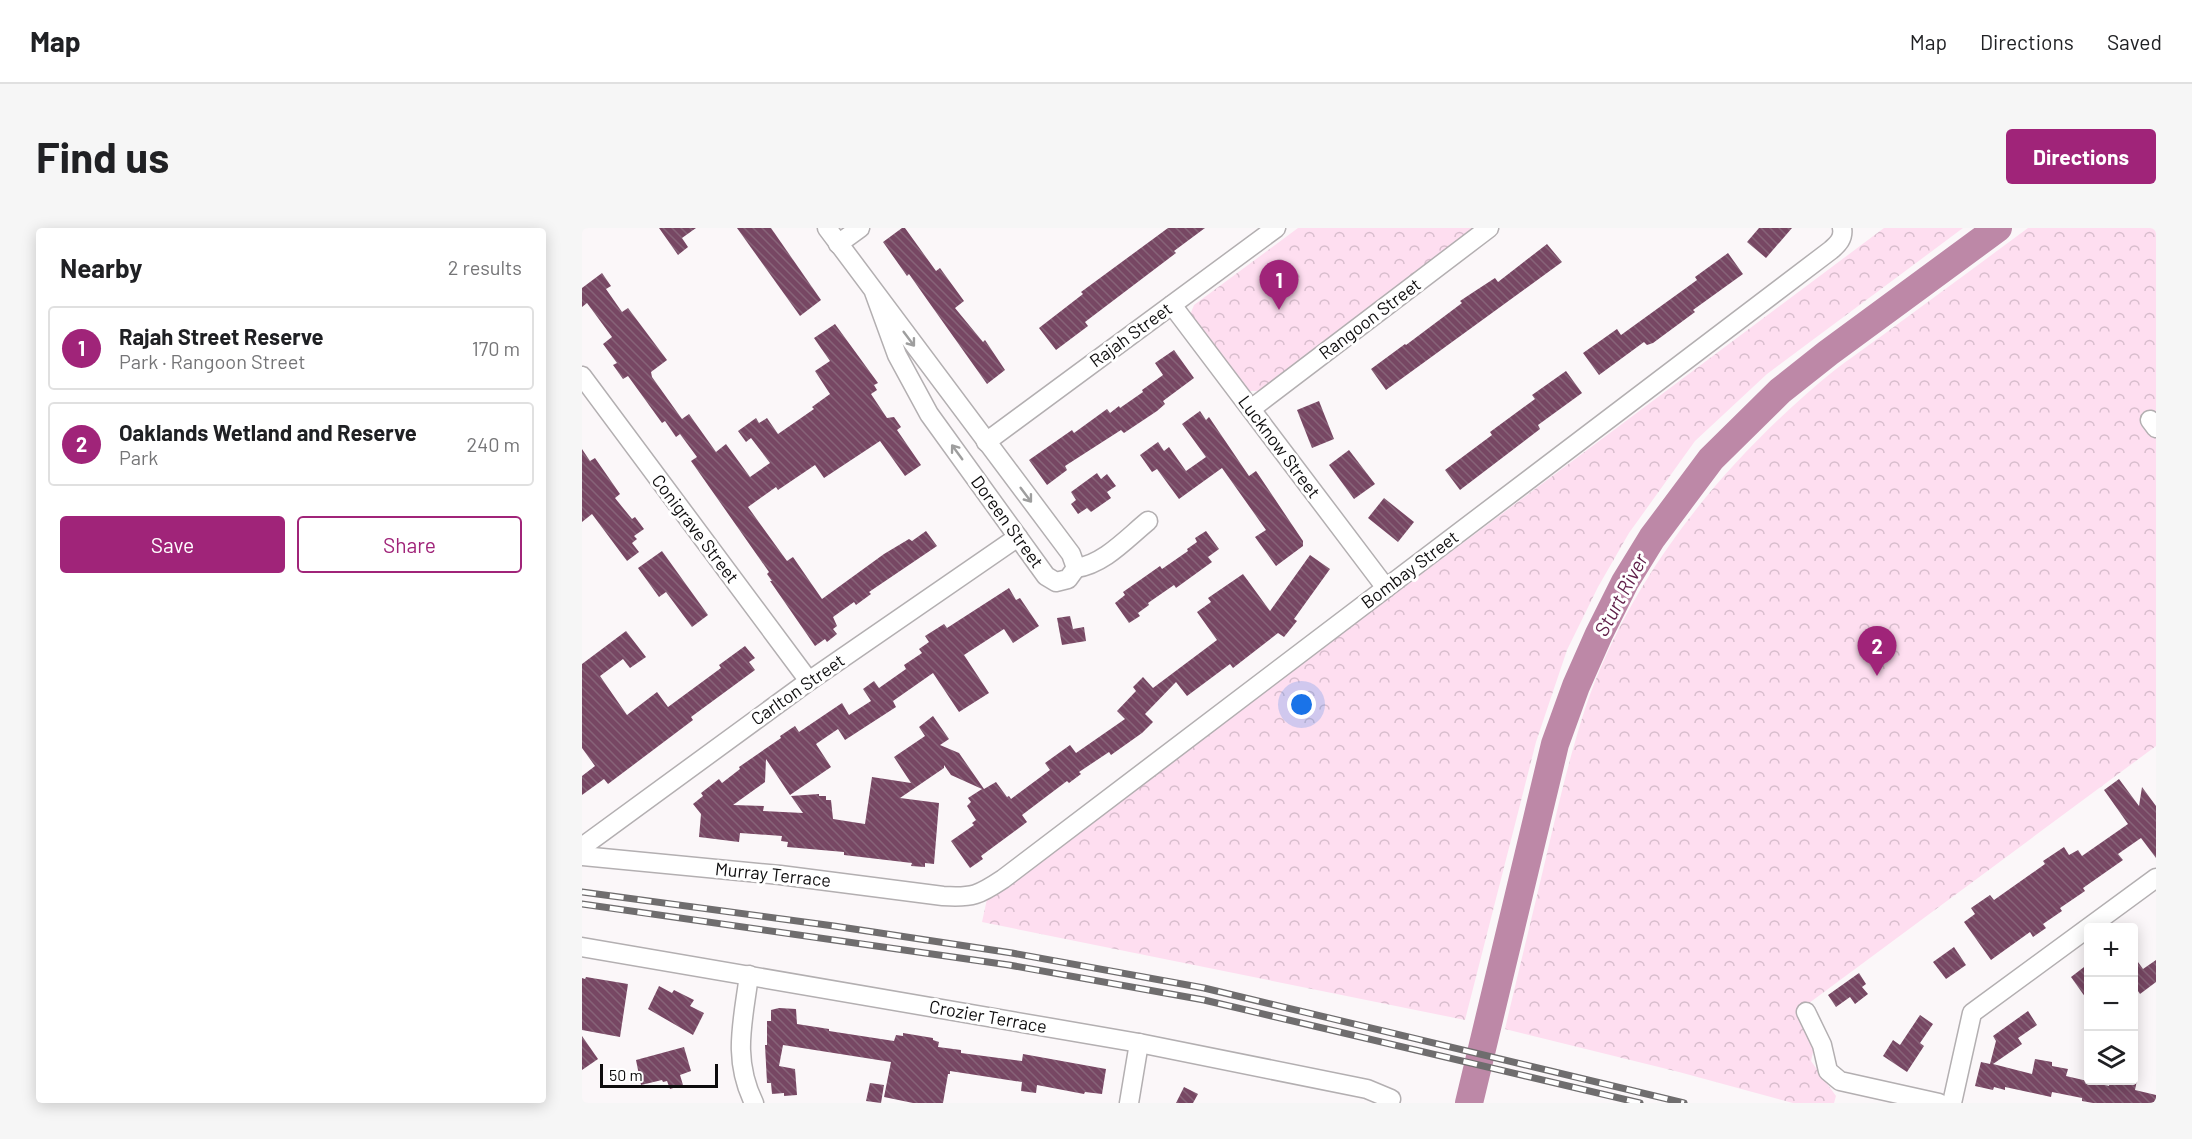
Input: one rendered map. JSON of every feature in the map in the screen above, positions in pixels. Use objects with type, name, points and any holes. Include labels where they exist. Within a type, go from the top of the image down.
[{"type":"street","name":"Doreen Street","points":[[827,228],[1071,554],[1076,568],[1068,579],[1056,582],[1046,576],[929,414],[897,355],[874,292]]},
{"type":"street","points":[[838,244],[860,228]]},
{"type":"street","name":"Rajah Street","points":[[987,442],[1276,228]]},
{"type":"street","name":"Rangoon Street","points":[[1251,409],[1489,228]]},
{"type":"street","name":"Bombay Street","points":[[964,898],[982,892],[1003,879],[1831,250],[1839,243],[1843,233],[1842,228]]},
{"type":"street","name":"Lucknow Street","points":[[1172,305],[1386,588]]},
{"type":"street","name":"Conigrave Street","points":[[582,376],[809,681]]},
{"type":"street","points":[[1076,568],[1089,566],[1101,559],[1148,521]]},
{"type":"street","name":"Carlton Street","points":[[582,847],[809,681],[1018,537]]},
{"type":"street","name":"Murray Terrace","points":[[582,856],[780,875],[964,898]]},
{"type":"street","points":[[1952,1103],[1972,1013],[2156,878]]},
{"type":"street","name":"Crozier Terrace","points":[[582,947],[1139,1043],[1366,1089],[1391,1100]]},
{"type":"street","points":[[749,975],[739,1050],[742,1073],[754,1103]]},
{"type":"street","points":[[1806,1012],[1822,1045],[1828,1071],[1840,1081],[1939,1103]]},
{"type":"street","points":[[1129,1103],[1139,1043]]},
{"type":"green space","points":[[1298,228],[1475,228],[1258,391],[1248,391],[1190,315],[1194,305]]},
{"type":"green space","points":[[1884,228],[1963,228],[1767,374],[1695,441],[1629,533],[1598,587],[1567,650],[1536,742],[1465,1020],[982,922],[987,899]]},
{"type":"green space","points":[[2028,228],[2156,228],[2156,746],[1801,1009],[1816,1039],[1811,1061],[1836,1096],[1834,1103],[1793,1103],[1505,1029],[1574,744],[1585,709],[1603,662],[1651,572],[1711,491],[1781,417],[1836,369]]},
{"type":"building","points":[[659,228],[696,228],[682,238],[688,247],[678,255]]},
{"type":"building","points":[[737,228],[771,228],[821,300],[800,316]]},
{"type":"building","points":[[905,228],[936,271],[940,268],[964,301],[955,308],[983,342],[985,340],[1005,370],[987,384],[909,274],[907,276],[883,242]]},
{"type":"building","points":[[1168,228],[1205,228],[1085,322],[1088,326],[1056,350],[1039,328],[1083,294],[1081,292]]},
{"type":"building","points":[[1759,228],[1792,228],[1766,258],[1747,242]]},
{"type":"building","points":[[1547,244],[1562,262],[1386,390],[1371,369],[1462,303],[1460,301],[1495,278],[1498,282]]},
{"type":"building","points":[[1728,253],[1743,274],[1693,310],[1695,312],[1653,343],[1647,345],[1644,342],[1599,375],[1583,353],[1617,329],[1621,335],[1697,280],[1695,277]]},
{"type":"building","points":[[602,273],[611,286],[606,289],[622,312],[628,308],[667,360],[651,372],[652,377],[682,419],[689,414],[716,452],[726,444],[750,477],[770,463],[751,438],[746,442],[738,431],[756,418],[759,423],[767,418],[778,434],[814,409],[812,407],[830,394],[815,371],[830,361],[814,338],[835,324],[878,383],[874,385],[877,390],[871,394],[887,418],[894,417],[901,427],[897,430],[921,465],[905,476],[880,441],[824,478],[815,465],[778,490],[776,487],[748,507],[787,561],[793,557],[822,599],[884,554],[909,539],[912,541],[926,531],[937,546],[869,592],[871,594],[856,605],[854,602],[833,617],[837,626],[833,629],[837,634],[827,642],[825,639],[815,646],[770,581],[772,581],[767,574],[769,572],[691,461],[697,457],[680,434],[676,437],[665,421],[662,423],[628,376],[623,379],[613,365],[617,363],[603,344],[612,337],[587,303],[582,307],[582,288]]},
{"type":"building","points":[[1174,350],[1194,378],[1163,401],[1165,404],[1157,411],[1124,433],[1121,430],[1065,466],[1067,470],[1047,485],[1029,460],[1072,430],[1074,433],[1107,409],[1110,413],[1143,392],[1142,390],[1163,375],[1155,363]]},
{"type":"building","points":[[1566,371],[1582,393],[1538,425],[1540,429],[1460,490],[1445,470],[1492,435],[1490,432],[1535,399],[1532,395]]},
{"type":"building","points":[[1319,401],[1334,439],[1312,448],[1297,410]]},
{"type":"building","points":[[1200,411],[1206,420],[1209,417],[1249,476],[1256,471],[1303,541],[1303,546],[1276,566],[1255,537],[1266,530],[1222,468],[1179,499],[1157,469],[1152,472],[1140,455],[1158,442],[1164,451],[1169,447],[1186,471],[1206,457],[1182,424]]},
{"type":"building","points":[[582,449],[590,461],[595,458],[620,494],[615,498],[632,519],[635,517],[644,529],[634,536],[637,539],[632,543],[639,552],[627,561],[592,514],[582,522]]},
{"type":"building","points":[[1349,450],[1375,484],[1354,499],[1329,465]]},
{"type":"building","points":[[1097,473],[1101,479],[1107,474],[1116,486],[1107,492],[1111,498],[1091,512],[1087,508],[1078,514],[1071,504],[1076,500],[1071,492]]},
{"type":"building","points":[[1384,498],[1414,522],[1398,542],[1368,518]]},
{"type":"building","points":[[1206,531],[1219,549],[1208,557],[1212,562],[1176,588],[1174,585],[1148,603],[1149,605],[1138,613],[1140,616],[1129,623],[1115,603],[1125,595],[1123,592],[1160,566],[1162,569],[1188,551],[1187,549],[1197,542],[1195,538]]},
{"type":"building","points":[[662,551],[708,615],[692,627],[666,592],[659,597],[638,568]]},
{"type":"building","points":[[1310,555],[1330,569],[1294,619],[1297,621],[1284,637],[1278,633],[1233,668],[1230,664],[1187,696],[1176,682],[1145,714],[1153,722],[1142,733],[1111,755],[1109,752],[1079,772],[1081,774],[1069,783],[1067,781],[1022,815],[1027,822],[981,856],[983,859],[970,868],[951,841],[974,825],[972,823],[976,820],[967,806],[971,802],[968,798],[982,789],[951,775],[944,765],[944,768],[900,798],[939,803],[934,864],[925,863],[925,867],[911,866],[912,863],[844,855],[844,852],[787,847],[788,842],[781,841],[782,836],[740,833],[739,842],[699,837],[701,814],[693,804],[703,796],[701,793],[719,779],[722,783],[740,769],[739,767],[795,726],[799,732],[842,703],[849,715],[871,701],[863,689],[874,681],[879,688],[906,669],[904,665],[922,653],[919,649],[929,642],[925,636],[944,624],[947,628],[1009,588],[1016,600],[1020,598],[1039,626],[1013,643],[1004,629],[964,655],[989,693],[959,712],[933,673],[893,701],[896,707],[845,740],[838,729],[816,744],[831,767],[790,795],[766,759],[765,782],[733,805],[764,806],[763,811],[803,813],[791,796],[819,794],[819,796],[826,796],[826,800],[831,800],[833,819],[865,824],[872,777],[911,783],[894,757],[925,736],[919,727],[933,716],[949,739],[940,745],[959,753],[984,789],[996,782],[1011,799],[1050,770],[1045,763],[1070,745],[1076,753],[1125,719],[1117,711],[1136,691],[1133,687],[1143,677],[1153,688],[1217,640],[1197,612],[1211,602],[1208,598],[1243,574],[1270,611]]},
{"type":"building","points":[[1070,616],[1073,629],[1084,627],[1086,641],[1062,645],[1057,618]]},
{"type":"building","points":[[626,631],[646,657],[630,668],[623,659],[600,676],[627,715],[657,692],[668,707],[721,668],[719,665],[745,646],[755,658],[749,662],[755,670],[691,717],[693,720],[608,784],[604,779],[582,795],[582,776],[595,766],[582,748],[582,664]]},
{"type":"building","points":[[2119,779],[2139,806],[2142,787],[2156,806],[2156,858],[2141,838],[2118,854],[2123,860],[2083,888],[2085,891],[2060,908],[2062,911],[2043,924],[2046,928],[2033,937],[2030,932],[1991,960],[1964,922],[1975,914],[1971,908],[1990,895],[1994,900],[2045,864],[2043,861],[2064,847],[2069,855],[2078,850],[2082,856],[2128,824],[2104,790]]},
{"type":"building","points":[[1954,947],[1966,965],[1946,979],[1933,962]]},
{"type":"building","points":[[2156,960],[2156,982],[2140,994],[2138,991],[2138,962],[2143,969]]},
{"type":"building","points":[[2084,967],[2084,995],[2071,977]]},
{"type":"building","points":[[1859,973],[1866,984],[1862,987],[1868,994],[1855,1004],[1850,997],[1836,1007],[1828,995]]},
{"type":"building","points":[[582,978],[628,984],[620,1037],[582,1030]]},
{"type":"building","points":[[659,986],[672,993],[674,990],[694,1000],[690,1006],[704,1013],[693,1035],[648,1009]]},
{"type":"building","points":[[796,1009],[797,1024],[829,1029],[829,1031],[894,1041],[896,1035],[903,1036],[903,1033],[933,1038],[939,1042],[938,1047],[961,1050],[961,1053],[1022,1061],[1023,1054],[1106,1069],[1102,1094],[1085,1092],[1084,1094],[1037,1085],[1036,1093],[1021,1091],[1022,1082],[950,1071],[943,1103],[913,1103],[884,1097],[891,1062],[783,1045],[779,1066],[795,1069],[797,1095],[772,1094],[771,1083],[767,1083],[765,1045],[767,1045],[767,1021],[771,1021],[771,1010]]},
{"type":"building","points":[[2028,1011],[2037,1025],[2018,1038],[2022,1044],[1993,1064],[2032,1074],[2035,1059],[2052,1062],[2052,1066],[2068,1069],[2066,1076],[2084,1080],[2084,1085],[2136,1085],[2135,1090],[2156,1095],[2156,1103],[2093,1103],[2082,1101],[2082,1098],[2052,1092],[2051,1097],[2005,1087],[2005,1090],[1994,1087],[1993,1090],[1975,1086],[1981,1062],[1990,1064],[1996,1041],[1993,1036]]},
{"type":"building","points":[[1920,1015],[1933,1024],[1920,1043],[1924,1046],[1907,1072],[1883,1056],[1893,1040],[1900,1045]]},
{"type":"building","points":[[582,1036],[598,1059],[582,1070]]},
{"type":"building","points":[[684,1047],[691,1071],[680,1075],[683,1085],[670,1089],[667,1081],[662,1080],[641,1085],[636,1060]]},
{"type":"building","points":[[870,1083],[884,1085],[881,1103],[866,1101]]},
{"type":"building","points":[[1184,1087],[1198,1094],[1193,1103],[1176,1103]]},
{"type":"waterway","name":"Sturt River","points":[[1469,1103],[1555,744],[1576,686],[1625,582],[1652,538],[1711,459],[1780,391],[1998,228]]},
{"type":"railway","points":[[582,892],[1012,953],[1204,988],[1684,1103]]},
{"type":"railway","points":[[582,904],[1009,965],[1204,1000],[1640,1103]]},
{"type":"place","name":"Rajah Street Reserve","points":[[1279,310]]},
{"type":"place","name":"Oaklands Wetland and Reserve","points":[[1877,676]]}]
